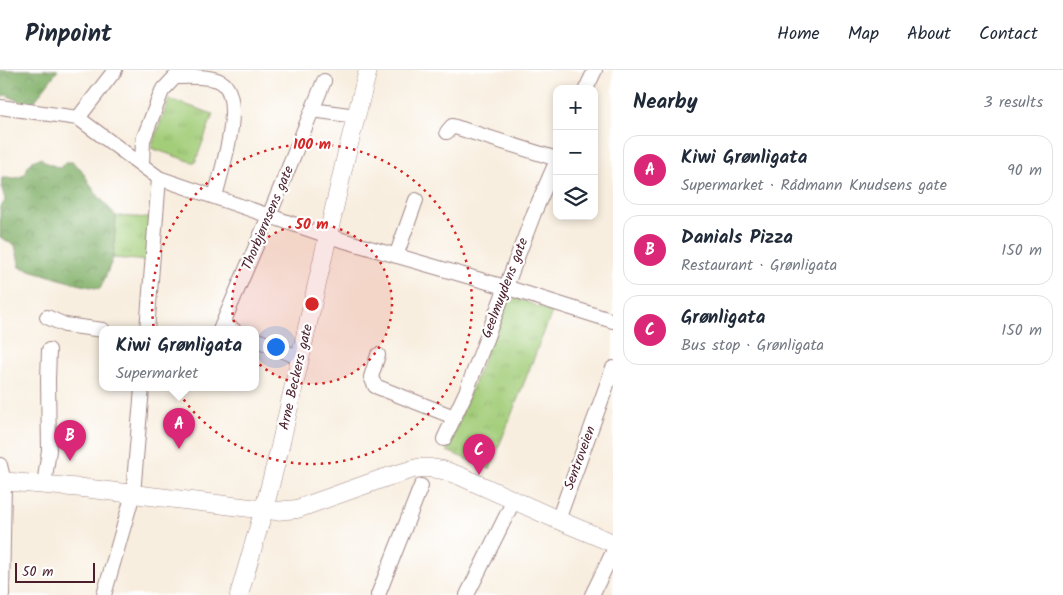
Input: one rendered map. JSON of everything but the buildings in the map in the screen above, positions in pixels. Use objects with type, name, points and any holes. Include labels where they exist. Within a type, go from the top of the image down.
[{"type":"main road","name":"Arne Beckers gate","points":[[239,595],[264,509],[368,70]]},
{"type":"main road","points":[[1,476],[44,485],[276,510],[297,509],[416,468],[430,468],[460,476],[613,543]]},
{"type":"street","points":[[78,118],[115,70]]},
{"type":"street","points":[[588,85],[595,70]]},
{"type":"street","points":[[142,165],[143,140],[162,92],[175,77],[205,77],[223,83],[231,95],[232,127],[215,197]]},
{"type":"street","name":"Thorbjørnsens gate","points":[[227,326],[269,216],[324,81]]},
{"type":"street","points":[[0,107],[78,118],[159,178],[328,236],[505,287],[613,321]]},
{"type":"street","points":[[312,110],[356,116]]},
{"type":"street","name":"Geelmuydens gate","points":[[447,132],[452,126],[553,159]]},
{"type":"street","name":"Geelmuydens gate","points":[[444,439],[466,392],[505,287],[553,169]]},
{"type":"street","points":[[147,326],[159,178]]},
{"type":"street","points":[[396,256],[416,200]]},
{"type":"street","points":[[47,317],[65,325],[99,329]]},
{"type":"street","points":[[259,341],[300,358]]},
{"type":"street","points":[[44,485],[48,450],[49,350]]},
{"type":"street","points":[[378,355],[371,378],[374,386],[454,417]]},
{"type":"street","name":"Sentroveien","points":[[558,520],[613,368]]},
{"type":"street","points":[[104,595],[133,494],[142,391]]},
{"type":"street","points":[[1,476],[2,595]]},
{"type":"street","points":[[378,595],[422,486]]},
{"type":"street","points":[[467,595],[514,500]]},
{"type":"street","points":[[592,595],[613,552]]},
{"type":"green space","points":[[0,70],[58,70],[34,102],[19,101],[6,95],[0,97]]},
{"type":"green space","points":[[169,99],[213,114],[195,163],[151,148]]},
{"type":"green space","points":[[41,158],[60,168],[66,162],[72,162],[81,169],[94,191],[116,216],[113,258],[100,289],[20,267],[15,245],[0,237],[0,206],[5,202],[2,178],[24,175],[31,162]]},
{"type":"green space","points":[[116,216],[152,218],[149,261],[113,258]]},
{"type":"green space","points":[[509,295],[552,312],[490,469],[447,451]]},
{"type":"place","name":"Kiwi Grønligata","points":[[179,449]]},
{"type":"place","name":"Danials Pizza","points":[[70,461]]},
{"type":"place","name":"Grønligata","points":[[479,475]]}]
